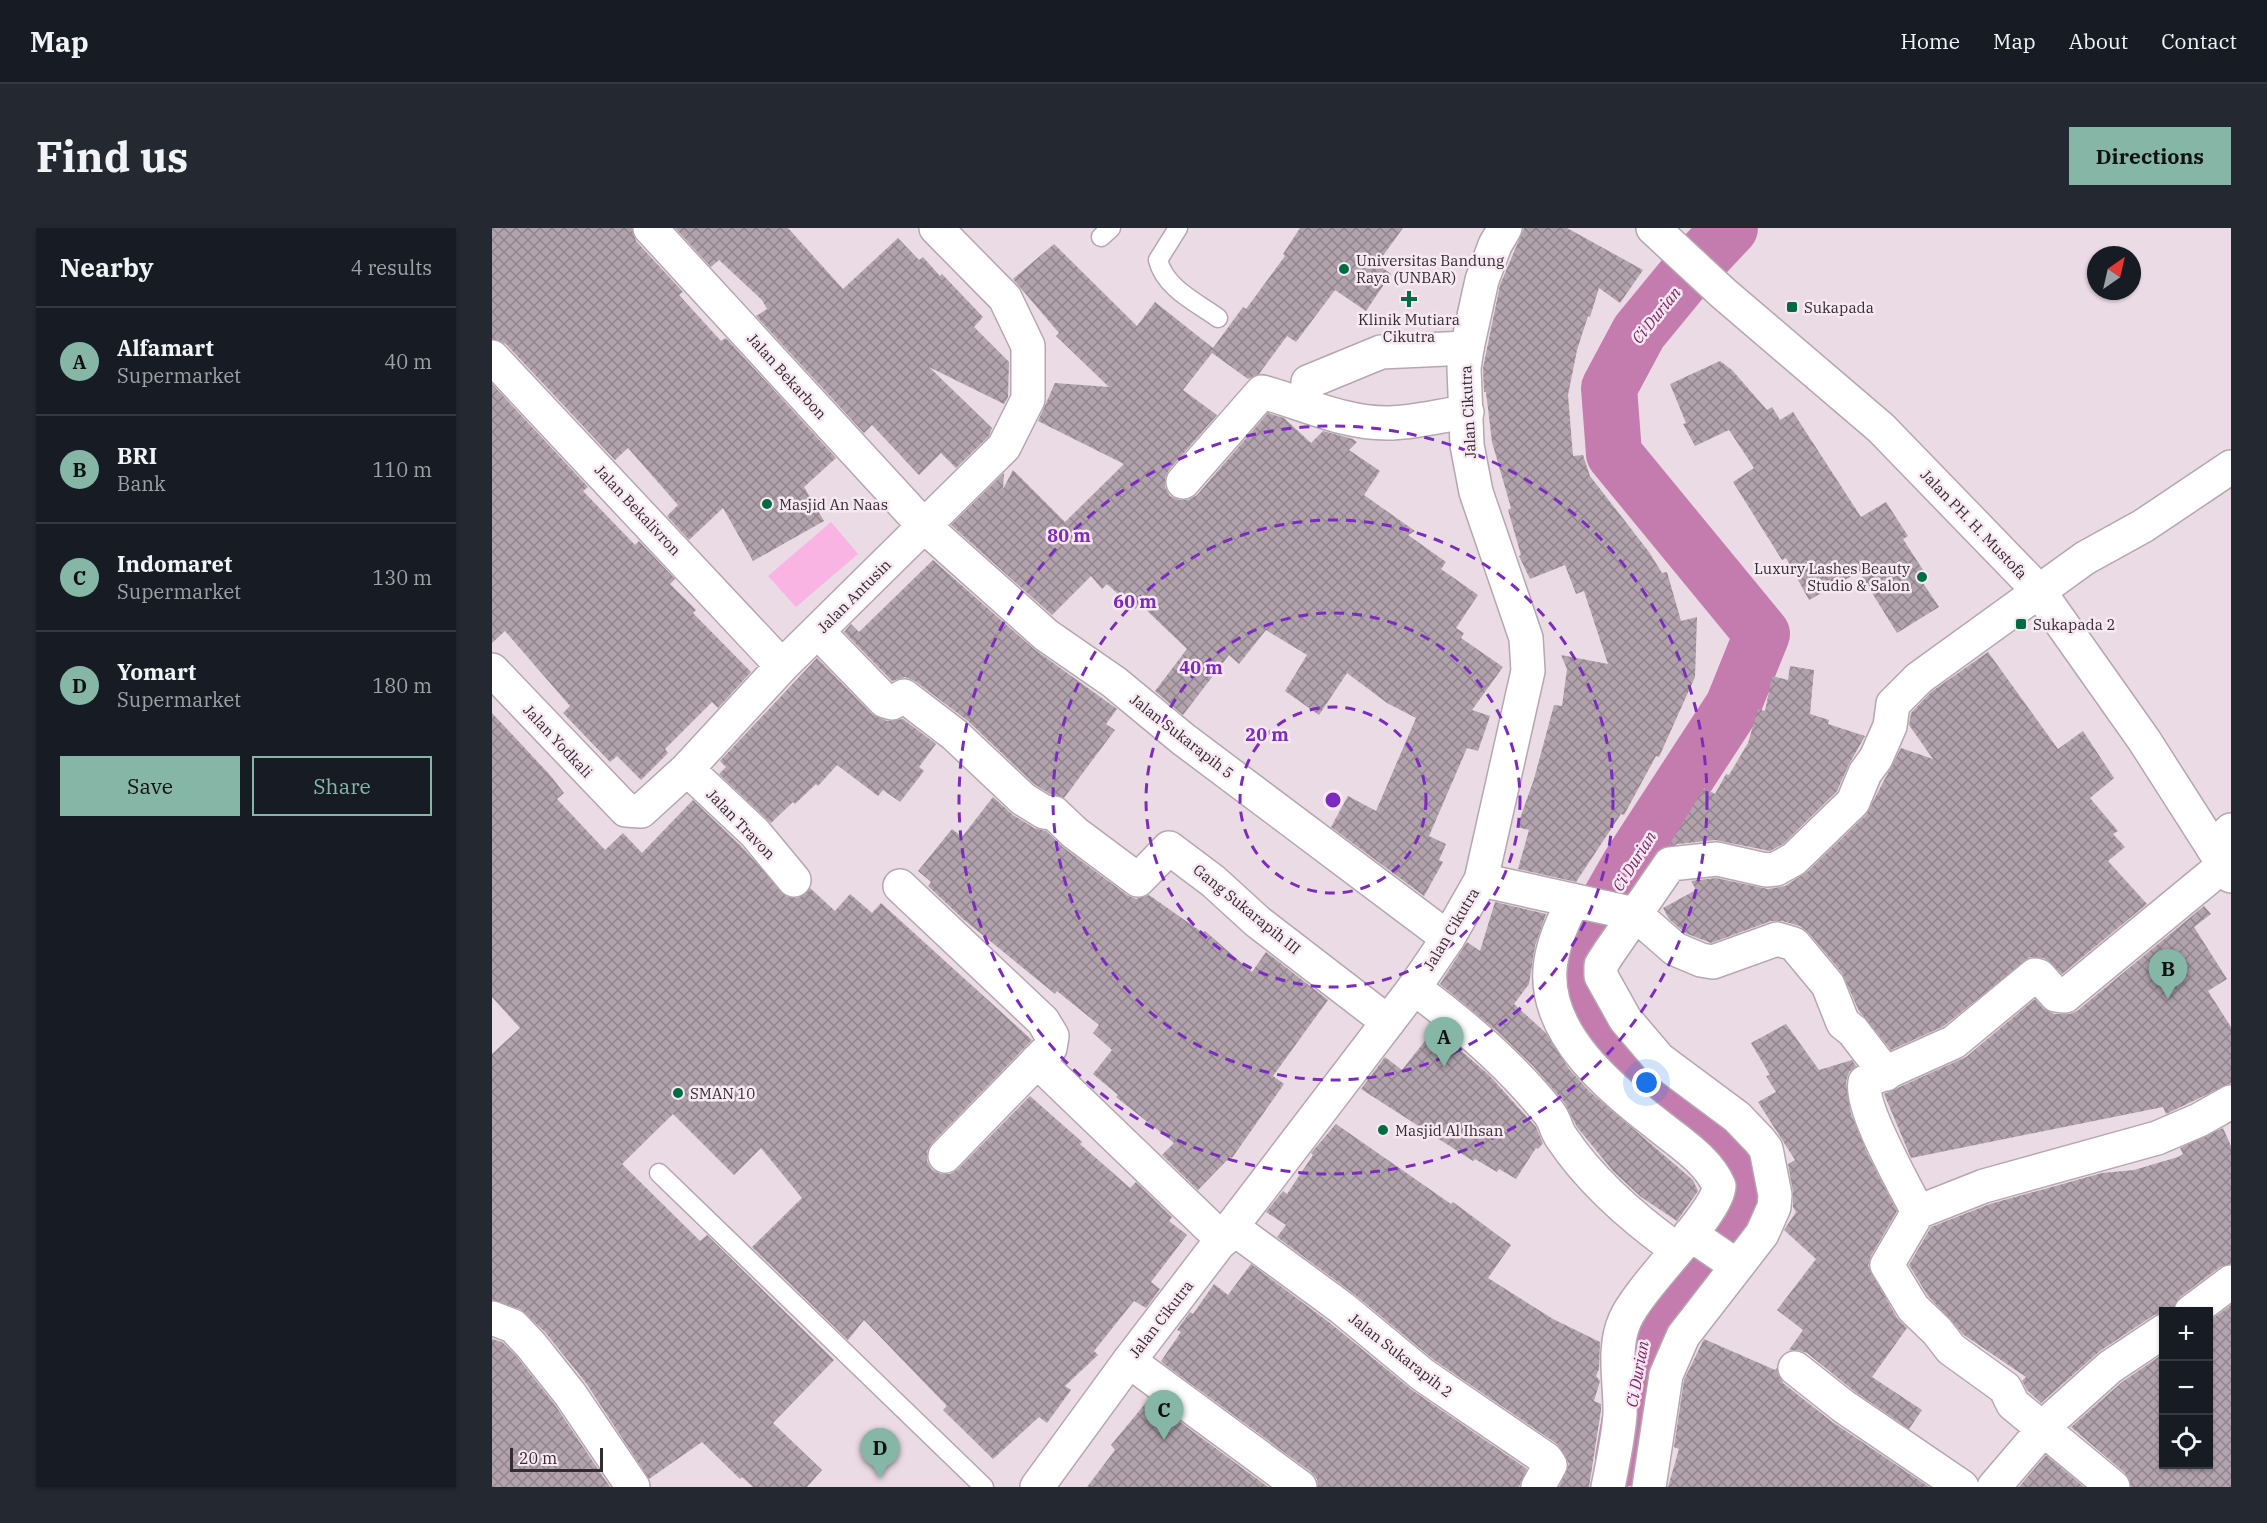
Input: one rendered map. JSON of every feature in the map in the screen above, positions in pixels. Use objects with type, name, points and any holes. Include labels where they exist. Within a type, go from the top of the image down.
[{"type":"main road","name":"Jalan Bekarbon","points":[[650,228],[924,525]]},
{"type":"main road","name":"Jalan Antusin","points":[[626,810],[641,811],[687,769],[782,666],[1004,447],[1028,399],[1028,346],[1005,298],[936,228]]},
{"type":"main road","name":"Jalan Cikutra","points":[[1037,1487],[1129,1361],[1414,988],[1448,938],[1481,880],[1528,671],[1526,638],[1476,492],[1467,445],[1464,368],[1467,348],[1482,280],[1495,245],[1505,228]]},
{"type":"main road","name":"Jalan PH. H. Mustofa","points":[[1659,233],[1723,293],[1881,428],[2038,590],[2225,855]]},
{"type":"main road","points":[[1308,382],[1381,352],[1467,348]]},
{"type":"main road","name":"Jalan Bekalivron","points":[[492,357],[782,666]]},
{"type":"main road","points":[[1183,482],[1262,392],[1301,406],[1363,421],[1389,423],[1467,411]]},
{"type":"main road","points":[[1649,1487],[1666,1375],[1683,1336],[1733,1264],[1762,1234],[1774,1207],[1775,1195],[1766,1149],[1744,1124],[1645,1044],[1609,993],[1600,976],[1601,965],[1665,869],[1677,862],[1717,859],[1766,870],[1776,869],[1794,859],[1853,802],[1865,772],[1876,758],[1890,726],[1893,704],[1919,678],[2085,558],[2143,526],[2231,467]]},
{"type":"main road","name":"Jalan Sukarapih 5","points":[[924,525],[1046,635],[1114,682],[1183,738],[1448,938]]},
{"type":"main road","name":"Gang Sukarapih III","points":[[818,632],[885,701],[892,703],[904,696],[964,743],[987,768],[1023,799],[1044,812],[1054,813],[1075,833],[1138,880],[1169,848],[1213,881],[1258,922],[1388,1022]]},
{"type":"main road","name":"Jalan Yodkali","points":[[492,670],[615,802],[626,810]]},
{"type":"main road","name":"Jalan Travon","points":[[687,769],[755,833],[794,880]]},
{"type":"main road","points":[[1918,1212],[1877,1131],[1863,1090],[1869,1078],[1886,1074],[1954,1042],[2035,975],[2039,976],[2056,995],[2065,996],[2225,855]]},
{"type":"main road","points":[[1481,880],[1634,914],[1686,956],[1713,962],[1777,939],[1794,944],[1828,985],[1843,1023],[1853,1030],[1886,1074]]},
{"type":"main road","points":[[900,886],[1043,1021],[1052,1036],[1050,1048],[945,1156]]},
{"type":"main road","points":[[1576,900],[1556,940],[1550,968],[1550,989],[1557,1014],[1570,1037],[1600,1074],[1687,1148],[1714,1175],[1719,1186],[1718,1196],[1687,1240],[1625,1319],[1618,1366],[1618,1432],[1608,1487]]},
{"type":"main road","points":[[1414,988],[1458,1020],[1503,1063],[1550,1114],[1561,1137],[1599,1184],[1641,1223],[1687,1240],[1733,1264]]},
{"type":"main road","name":"Jalan Sukarapih 2","points":[[1037,1061],[1228,1234],[1342,1308],[1423,1375],[1546,1460],[1550,1465],[1549,1470],[1538,1487]]},
{"type":"main road","points":[[2113,1487],[2013,1404],[2005,1388],[1951,1349],[1937,1330],[1913,1308],[1887,1265],[1918,1212],[1984,1186],[2157,1138],[2199,1120],[2231,1102]]},
{"type":"main road","points":[[2197,1307],[2231,1282]]},
{"type":"main road","points":[[492,1318],[513,1326],[531,1345],[570,1394],[633,1487]]},
{"type":"main road","points":[[1994,1487],[2043,1429],[2110,1367],[2159,1334]]},
{"type":"main road","points":[[1129,1361],[1300,1487]]},
{"type":"main road","points":[[1796,1368],[1843,1406],[1962,1487]]},
{"type":"lane","points":[[1178,228],[1158,260],[1161,271],[1177,289],[1218,318]]},
{"type":"lane","points":[[659,1173],[984,1487]]},
{"type":"shaded area","points":[[831,522],[858,554],[796,607],[768,576]]},
{"type":"building","points":[[492,228],[632,228],[636,241],[683,292],[679,295],[721,341],[726,338],[836,458],[804,487],[824,521],[753,561],[723,508],[689,540],[667,516],[678,505],[628,448],[615,460],[506,344],[492,339]]},
{"type":"building","points":[[675,228],[788,228],[843,289],[898,238],[919,260],[923,257],[940,276],[942,274],[983,317],[974,327],[1009,362],[1008,397],[1004,404],[929,367],[992,428],[989,436],[956,468],[941,453],[919,475],[872,425],[864,433],[756,316],[767,309],[762,300],[719,260],[711,267]]},
{"type":"building","points":[[1300,228],[1403,228],[1377,264],[1391,274],[1366,311],[1335,290],[1296,342],[1287,336],[1259,374],[1248,379],[1212,353],[1183,390],[1217,415],[1169,470],[1165,478],[1165,487],[1170,496],[1179,500],[1188,500],[1197,495],[1268,413],[1284,418],[1311,443],[1323,431],[1353,439],[1357,442],[1349,450],[1380,471],[1364,495],[1415,531],[1408,535],[1446,562],[1441,569],[1478,595],[1456,628],[1464,633],[1461,638],[1503,667],[1472,710],[1490,716],[1478,751],[1467,748],[1429,836],[1446,844],[1439,860],[1443,862],[1424,896],[1331,827],[1348,796],[1376,811],[1416,718],[1387,703],[1347,673],[1319,715],[1285,691],[1307,655],[1266,630],[1239,664],[1229,655],[1183,715],[1155,691],[1187,649],[1140,604],[1135,609],[1107,584],[1102,589],[1091,576],[1052,615],[951,525],[1004,473],[1003,489],[1013,470],[1065,522],[1124,464],[1038,421],[1055,383],[1109,387],[1056,336],[1059,333],[1013,279],[1054,244],[1137,326],[1155,302],[1213,348],[1243,307],[1246,309],[1285,256],[1283,254]]},
{"type":"building","points":[[1524,228],[1567,228],[1643,270],[1620,303],[1599,288],[1590,317],[1588,316],[1577,350],[1568,395],[1573,456],[1583,455],[1590,476],[1649,552],[1662,573],[1667,572],[1681,621],[1697,617],[1695,677],[1659,757],[1656,756],[1624,815],[1621,814],[1576,882],[1518,869],[1529,830],[1517,827],[1534,779],[1554,705],[1562,706],[1567,669],[1561,655],[1608,664],[1584,591],[1576,594],[1565,565],[1530,579],[1519,556],[1521,555],[1508,510],[1511,508],[1492,442],[1486,392],[1484,392],[1483,368],[1500,285]]},
{"type":"building","points":[[1720,361],[1732,370],[1767,410],[1772,407],[1780,420],[1793,412],[1861,517],[1886,502],[1908,536],[1903,539],[1923,570],[1917,574],[1939,607],[1897,633],[1859,572],[1809,600],[1786,558],[1782,560],[1733,482],[1754,468],[1729,430],[1695,446],[1683,424],[1686,423],[1670,384]]},
{"type":"building","points":[[492,384],[588,487],[583,491],[635,545],[639,541],[675,579],[670,584],[696,610],[693,613],[751,672],[718,708],[712,702],[665,749],[668,753],[641,780],[617,756],[610,762],[563,713],[570,706],[505,631],[492,643]]},
{"type":"building","points":[[933,560],[1034,649],[1117,709],[1106,724],[1115,730],[1064,798],[1050,794],[1034,784],[968,721],[915,681],[905,677],[892,681],[844,632],[851,624],[859,632]]},
{"type":"building","points":[[1988,652],[2058,749],[2083,731],[2114,778],[2090,798],[2118,831],[2113,834],[2125,847],[2108,861],[2147,904],[2062,974],[2044,958],[2030,957],[1944,1026],[1891,1050],[1859,1011],[1842,973],[1808,932],[1800,926],[1782,921],[1771,921],[1711,943],[1685,933],[1669,919],[1663,908],[1696,890],[1691,881],[1716,878],[1768,889],[1785,886],[1807,872],[1866,815],[1901,748],[1933,759],[1909,725],[1911,713],[1931,692]]},
{"type":"building","points":[[817,658],[872,714],[887,721],[903,719],[936,744],[919,767],[924,771],[900,802],[883,790],[878,796],[837,765],[818,786],[816,784],[795,804],[793,802],[771,823],[719,774],[726,767],[720,761]]},
{"type":"building","points":[[1790,666],[1814,670],[1810,714],[1829,720],[1828,724],[1865,736],[1837,791],[1783,844],[1770,851],[1715,840],[1669,845],[1704,788],[1715,794],[1726,774],[1729,775],[1748,743],[1758,709],[1765,711],[1772,676],[1788,680]]},
{"type":"building","points":[[492,713],[550,775],[564,793],[557,799],[605,850],[623,833],[642,853],[693,800],[741,846],[787,897],[798,898],[810,888],[835,911],[850,894],[872,913],[881,903],[1032,1040],[932,1143],[927,1151],[927,1161],[932,1170],[941,1174],[950,1174],[958,1169],[1030,1096],[1130,1188],[1136,1182],[1172,1217],[1169,1221],[1187,1235],[1151,1282],[1160,1289],[1146,1308],[1134,1301],[1094,1351],[1098,1355],[1065,1386],[1071,1390],[1047,1423],[1039,1417],[993,1459],[943,1410],[947,1406],[864,1320],[848,1340],[752,1247],[802,1198],[761,1148],[734,1175],[673,1114],[622,1164],[700,1241],[707,1235],[834,1360],[773,1423],[822,1470],[807,1487],[753,1487],[742,1477],[740,1479],[702,1442],[649,1479],[586,1383],[545,1332],[520,1309],[492,1300],[492,1054],[520,1028],[492,997]]},
{"type":"building","points":[[993,797],[1013,815],[1034,828],[1046,831],[1064,848],[1127,895],[1136,899],[1149,895],[1203,933],[1205,931],[1252,972],[1266,952],[1328,1000],[1273,1076],[1284,1084],[1232,1158],[1230,1157],[1198,1190],[1162,1155],[1174,1143],[1116,1097],[1118,1095],[1093,1074],[1112,1050],[1093,1033],[1099,1025],[1057,991],[1055,994],[963,919],[928,886],[931,882],[918,871],[952,829],[962,837]]},
{"type":"building","points":[[1495,902],[1546,914],[1535,946],[1529,984],[1514,1004],[1546,1033],[1569,1069],[1589,1091],[1693,1180],[1698,1191],[1677,1221],[1641,1197],[1613,1171],[1577,1127],[1564,1102],[1533,1066],[1498,1032],[1440,984],[1467,942],[1480,951]]},
{"type":"building","points":[[2204,906],[2211,914],[2194,927],[2227,979],[2208,991],[2231,1027],[2231,1083],[2166,1114],[2163,1107],[1911,1158],[1884,1094],[1966,1057],[2035,999],[2043,1008],[2054,1014],[2070,1014],[2077,1011]]},
{"type":"building","points":[[1786,1024],[1819,1070],[1852,1060],[1856,1066],[1849,1072],[1846,1082],[1851,1114],[1868,1155],[1897,1211],[1871,1256],[1868,1266],[1897,1318],[1907,1328],[1872,1377],[1922,1410],[1909,1429],[1854,1391],[1807,1353],[1789,1350],[1803,1330],[1777,1310],[1816,1259],[1784,1230],[1796,1212],[1793,1207],[1788,1164],[1795,1160],[1758,1102],[1776,1092],[1766,1076],[1770,1075],[1751,1043]]},
{"type":"building","points":[[1435,1028],[1489,1075],[1536,1127],[1543,1143],[1538,1149],[1536,1148],[1516,1179],[1499,1169],[1497,1172],[1475,1159],[1473,1161],[1361,1089],[1385,1057],[1402,1070]]},
{"type":"building","points":[[1336,1124],[1451,1204],[1453,1202],[1511,1245],[1488,1278],[1553,1319],[1600,1342],[1599,1369],[1596,1376],[1600,1381],[1594,1401],[1601,1404],[1601,1410],[1589,1487],[1559,1487],[1569,1464],[1557,1444],[1434,1360],[1354,1294],[1277,1237],[1286,1225],[1266,1212],[1283,1191],[1287,1194],[1313,1155],[1311,1153]]},
{"type":"building","points":[[2223,1128],[2231,1146],[2231,1264],[2220,1267],[2180,1297],[2175,1307],[2159,1307],[2159,1314],[2100,1351],[2041,1403],[2027,1390],[2022,1381],[2026,1377],[1964,1335],[1928,1296],[1909,1265],[1931,1227],[1990,1204],[2102,1173],[2134,1170],[2178,1157],[2183,1154],[2180,1148]]},
{"type":"building","points":[[1251,1264],[1330,1323],[1412,1390],[1527,1469],[1519,1487],[1318,1487],[1317,1479],[1311,1472],[1164,1364],[1161,1361],[1181,1332],[1177,1330],[1190,1312],[1193,1314],[1214,1284],[1228,1295]]},
{"type":"building","points":[[2231,1305],[2231,1487],[2131,1487],[2125,1473],[2071,1427],[2122,1382],[2159,1357],[2159,1469],[2213,1469],[2213,1318]]},
{"type":"building","points":[[492,1339],[502,1342],[517,1357],[555,1405],[610,1487],[492,1487]]},
{"type":"building","points":[[1704,1339],[1775,1370],[1777,1368],[1783,1383],[1831,1421],[1929,1487],[1668,1487],[1679,1449],[1674,1447],[1684,1380]]},
{"type":"building","points":[[1149,1399],[1268,1487],[1087,1487],[1115,1450],[1111,1445]]},
{"type":"building","points":[[2046,1455],[2084,1487],[2019,1487]]},
{"type":"waterway","name":"Ci Durian","points":[[1623,1459],[1645,1331],[1741,1240],[1753,1189],[1648,1096],[1568,995],[1582,948],[1630,864],[1733,706],[1762,634],[1614,454],[1609,388],[1639,332],[1685,276],[1730,228]]},
{"type":"place","name":"Universitas Bandung Raya (UNBAR)","points":[[1344,269]]},
{"type":"place","name":"Klinik Mutiara Cikutra","points":[[1409,299]]},
{"type":"place","name":"Sukapada","points":[[1792,307]]},
{"type":"place","name":"Masjid An Naas","points":[[767,504]]},
{"type":"place","name":"Luxury Lashes Beauty Studio & Salon","points":[[1922,577]]},
{"type":"place","name":"Sukapada 2","points":[[2021,624]]},
{"type":"place","name":"BRI","points":[[2168,999]]},
{"type":"place","name":"Alfamart","points":[[1444,1067]]},
{"type":"place","name":"SMAN 10","points":[[678,1093]]},
{"type":"place","name":"Masjid Al Ihsan","points":[[1383,1130]]},
{"type":"place","name":"Indomaret","points":[[1164,1440]]},
{"type":"place","name":"Yomart","points":[[880,1478]]}]
